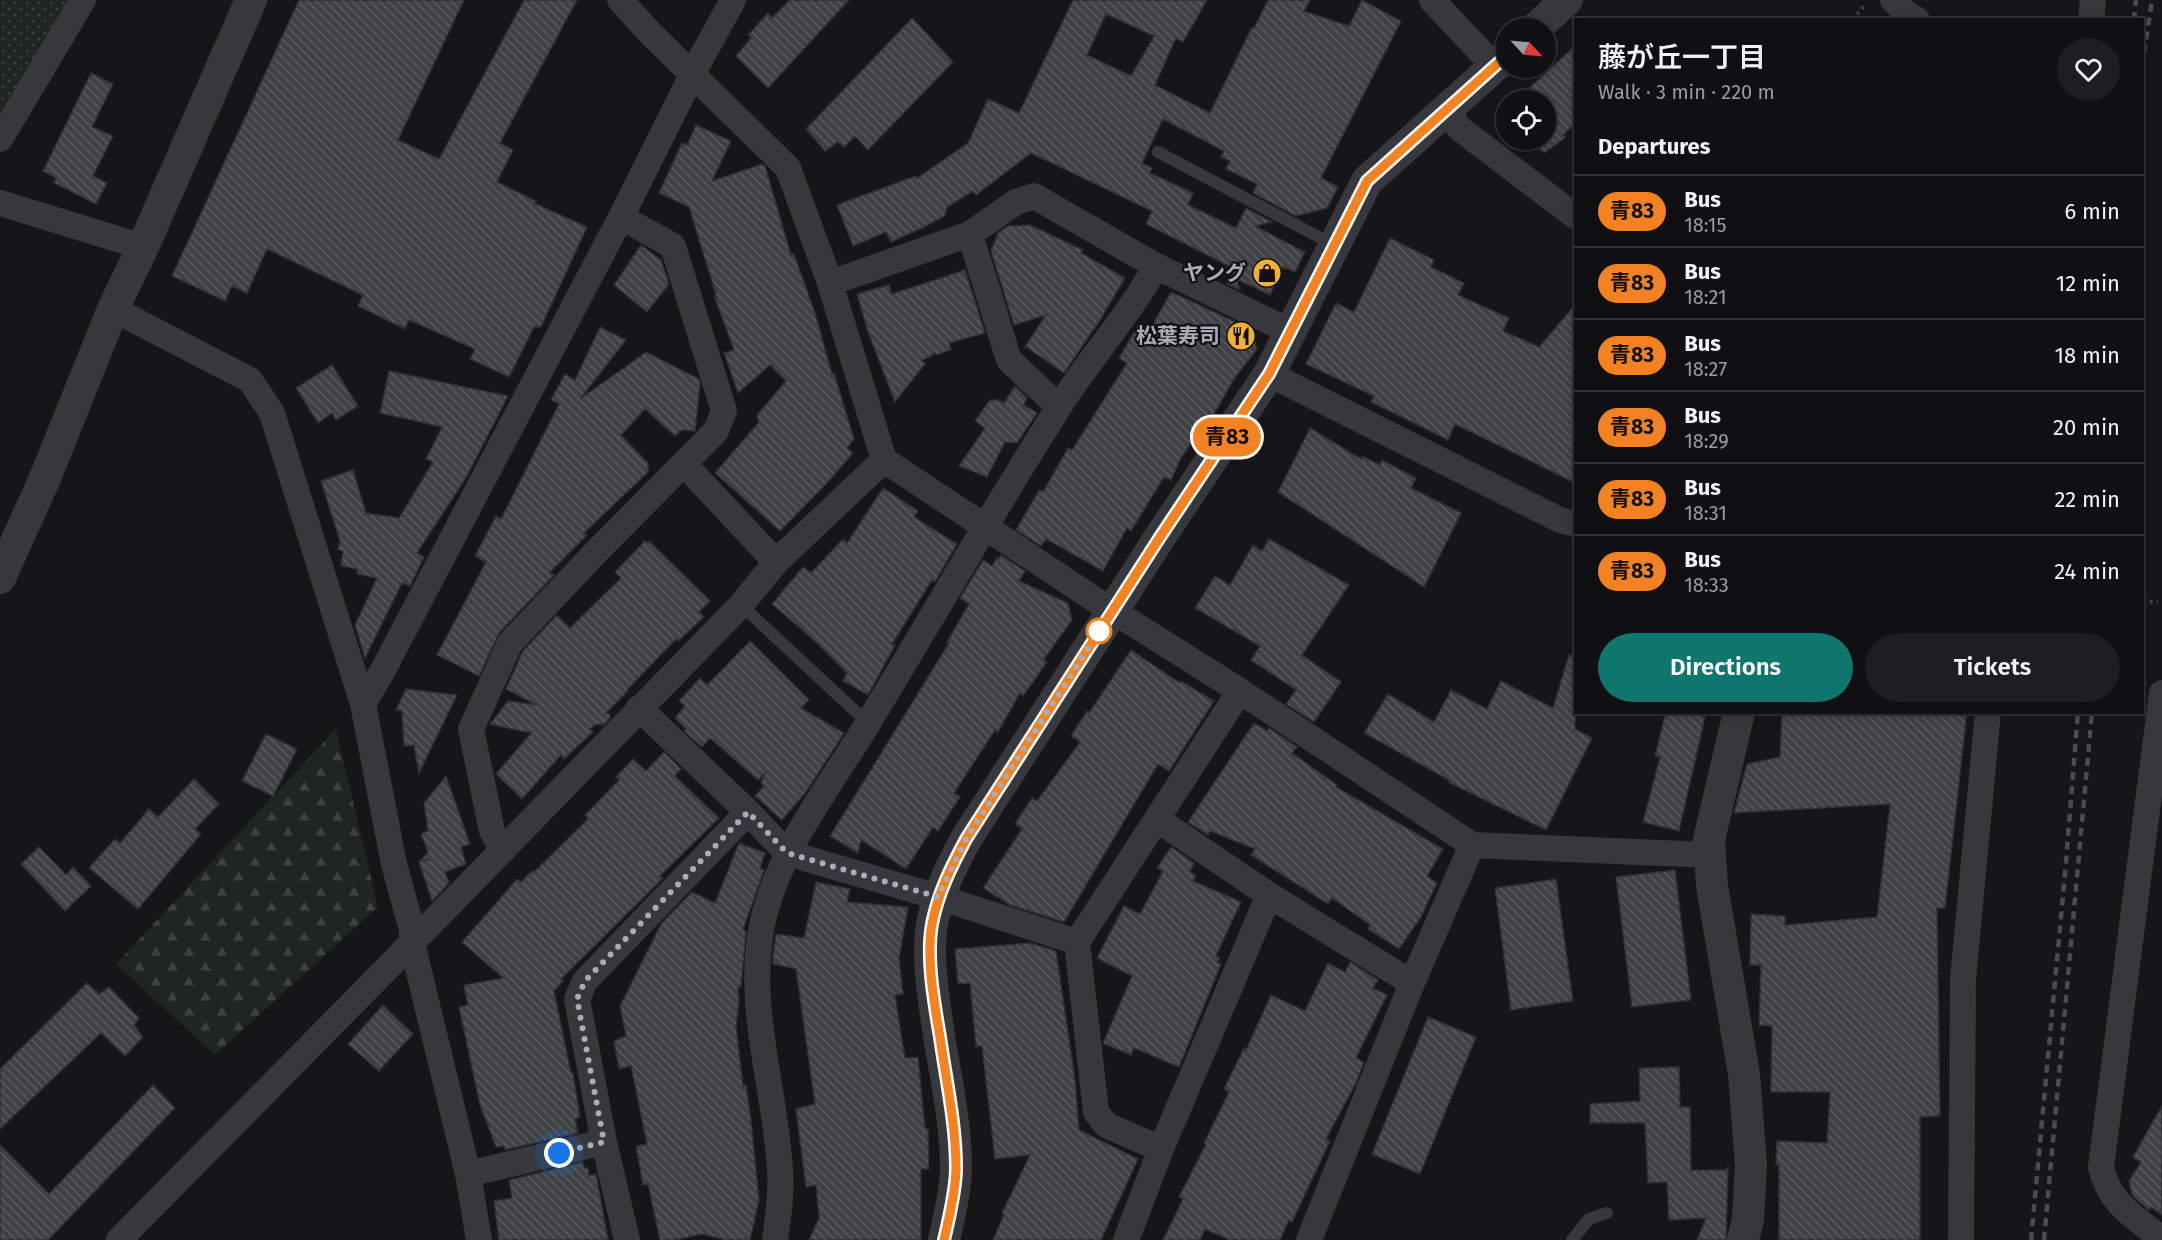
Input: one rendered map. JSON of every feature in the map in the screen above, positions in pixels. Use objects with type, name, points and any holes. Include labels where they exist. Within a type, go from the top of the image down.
[{"type":"street","points":[[0,140],[83,0]]},
{"type":"street","points":[[0,578],[45,478],[114,309],[251,0]]},
{"type":"street","points":[[620,0],[650,33],[788,168],[831,283],[884,460],[1472,845],[1710,855]]},
{"type":"street","points":[[363,704],[388,662],[733,0]]},
{"type":"street","points":[[1432,0],[1496,57]]},
{"type":"street","points":[[1547,18],[1567,0]]},
{"type":"street","points":[[2091,18],[2093,0]]},
{"type":"street","points":[[1881,1],[1914,18]]},
{"type":"street","points":[[944,1240],[956,1170],[951,1109],[934,1005],[931,947],[932,926],[938,897],[966,839],[1112,611],[1269,374],[1367,181],[1496,65]]},
{"type":"street","points":[[1446,109],[1459,128],[1574,215]]},
{"type":"street","points":[[831,283],[970,234],[1016,202],[1034,196],[1156,266],[1291,332]]},
{"type":"street","points":[[0,203],[143,247]]},
{"type":"street","points":[[503,850],[492,831],[471,729],[510,643],[716,431],[724,411],[673,246],[621,217]]},
{"type":"street","points":[[970,234],[1009,360],[1059,407]]},
{"type":"street","points":[[776,1240],[780,1170],[761,1034],[756,976],[764,919],[787,853],[1059,407],[1143,290],[1156,266]]},
{"type":"street","points":[[114,309],[249,380],[272,413],[363,704],[394,864],[412,930],[412,943],[468,1174],[479,1240]]},
{"type":"street","points":[[1269,374],[1549,514],[1574,524]]},
{"type":"street","points":[[119,1240],[741,605],[776,562],[884,460]]},
{"type":"street","points":[[684,464],[776,562]]},
{"type":"street","points":[[1161,1149],[1106,1125],[1096,1112],[1077,942],[1240,691]]},
{"type":"street","points":[[2162,693],[2102,1167],[2105,1183],[2113,1198],[2162,1239]]},
{"type":"street","points":[[639,708],[748,812],[787,853],[938,897],[1077,942]]},
{"type":"street","points":[[1739,714],[1709,840],[1712,886],[1745,1085],[1751,1166],[1748,1219],[1743,1240]]},
{"type":"street","points":[[1961,1240],[1963,979],[1988,714]]},
{"type":"street","points":[[627,1240],[604,1142],[577,999],[585,981],[748,812]]},
{"type":"street","points":[[1158,820],[1269,895],[1412,983]]},
{"type":"street","points":[[1315,1238],[1412,983],[1472,845]]},
{"type":"street","points":[[1126,1240],[1161,1149],[1269,895]]},
{"type":"street","points":[[468,1174],[604,1142]]},
{"type":"lane","points":[[1158,153],[1335,246]]},
{"type":"lane","points":[[741,605],[868,723]]},
{"type":"lane","points":[[1572,1240],[1589,1219],[1607,1213]]},
{"type":"path","points":[[1855,18],[1881,1]]},
{"type":"path","points":[[2144,601],[2157,602]]},
{"type":"green space","points":[[0,0],[73,0],[0,135]]},
{"type":"green space","points":[[336,729],[378,907],[215,1055],[116,964]]},
{"type":"building","points":[[299,0],[464,0],[398,140],[439,159],[524,0],[577,0],[500,143],[513,150],[497,182],[536,201],[534,203],[587,227],[541,327],[534,327],[509,377],[470,359],[475,349],[409,320],[405,329],[358,306],[363,295],[267,249],[247,293],[232,286],[225,301],[172,276]]},
{"type":"building","points":[[790,0],[849,0],[768,88],[736,56],[751,38],[748,35],[768,13],[772,18]]},
{"type":"building","points":[[1073,0],[1207,0],[1183,42],[1176,38],[1155,85],[1210,113],[1252,27],[1254,28],[1268,0],[1310,0],[1304,11],[1349,26],[1362,0],[1401,21],[1321,178],[1338,187],[1327,208],[1296,216],[1253,193],[1257,184],[1226,169],[1230,161],[1221,157],[1224,151],[1163,119],[1142,163],[1152,168],[1150,173],[1193,193],[1188,205],[1236,228],[1246,208],[1272,222],[1255,226],[1305,252],[1295,272],[1283,267],[1270,295],[1236,279],[1240,290],[1227,284],[1235,269],[1146,224],[1152,211],[1031,153],[976,195],[973,191],[947,207],[945,216],[924,227],[891,242],[886,232],[853,246],[837,205],[915,176],[917,178],[968,143],[988,99],[1019,113]],"holes":[[[1106,14],[1154,36],[1131,76],[1087,55]]]},
{"type":"building","points":[[912,18],[953,62],[868,150],[855,136],[844,147],[838,142],[825,151],[806,129]]},
{"type":"building","points":[[1574,47],[1574,125],[1563,135],[1566,137],[1556,144],[1556,90],[1527,90],[1540,78],[1556,78],[1556,63]]},
{"type":"building","points":[[91,73],[113,84],[92,127],[113,136],[93,176],[107,183],[96,204],[54,183],[56,178],[43,171]]},
{"type":"building","points":[[696,125],[731,141],[712,181],[762,164],[765,166],[791,255],[794,254],[815,313],[854,439],[847,448],[853,453],[780,531],[715,473],[759,422],[757,415],[786,381],[770,365],[738,393],[724,353],[734,350],[714,295],[717,298],[689,207],[659,193],[682,143],[687,145]]},
{"type":"building","points":[[1030,225],[1083,250],[1081,253],[1125,278],[1064,373],[1026,347],[1024,348],[1046,315],[1014,325],[991,251],[998,233],[1008,226]]},
{"type":"building","points":[[1390,238],[1434,260],[1431,267],[1464,283],[1458,295],[1509,318],[1503,331],[1539,347],[1574,306],[1574,483],[1455,424],[1448,440],[1371,402],[1374,396],[1306,364],[1336,303],[1354,312]]},
{"type":"building","points":[[641,245],[661,260],[669,284],[647,312],[614,285]]},
{"type":"building","points":[[965,270],[985,333],[949,343],[951,350],[936,355],[934,353],[922,360],[925,364],[895,402],[868,332],[857,294],[889,285],[892,294]]},
{"type":"building","points":[[1171,292],[1251,329],[1257,349],[1234,379],[1212,417],[1209,416],[1181,458],[1171,480],[1164,477],[1131,531],[1127,528],[1103,571],[1046,539],[1041,546],[1016,530],[1039,490],[1043,492],[1068,448],[1072,450],[1127,363],[1119,358],[1137,327],[1148,333]]},
{"type":"building","points":[[600,327],[626,340],[580,399],[646,352],[699,379],[695,431],[681,430],[675,436],[645,409],[621,435],[648,463],[648,472],[584,533],[587,535],[550,572],[554,575],[499,633],[479,676],[437,655],[486,562],[475,556],[496,516],[501,519],[559,404],[551,400],[565,374],[575,380]]},
{"type":"building","points":[[332,365],[358,406],[336,420],[332,413],[318,423],[296,388]]},
{"type":"building","points":[[389,371],[508,396],[467,476],[417,553],[424,557],[410,586],[402,583],[365,658],[355,625],[377,578],[357,574],[357,569],[341,566],[343,551],[338,550],[340,541],[321,481],[353,470],[366,513],[399,518],[433,462],[426,459],[442,427],[380,413]]},
{"type":"building","points":[[1015,386],[1027,398],[1024,405],[1037,413],[1017,443],[1005,442],[987,477],[959,466],[985,428],[975,421],[990,400],[1004,403]]},
{"type":"building","points":[[1310,428],[1361,459],[1362,456],[1380,465],[1382,460],[1416,478],[1411,488],[1461,513],[1424,587],[1278,492]]},
{"type":"building","points":[[883,488],[918,511],[914,517],[957,544],[935,582],[932,580],[892,644],[895,645],[868,695],[843,681],[847,673],[815,641],[772,604],[803,567],[811,573],[843,539],[847,543]]},
{"type":"building","points":[[1269,539],[1349,585],[1302,655],[1341,682],[1314,722],[1286,704],[1296,690],[1251,660],[1260,646],[1195,608],[1215,576],[1230,585],[1253,545],[1262,551]]},
{"type":"building","points":[[645,541],[648,543],[649,541],[710,601],[699,612],[704,617],[678,641],[676,639],[627,690],[606,713],[610,714],[610,718],[605,724],[595,725],[590,729],[593,732],[564,759],[561,755],[522,799],[496,774],[532,732],[490,724],[508,701],[537,705],[506,689],[523,651],[557,615],[570,628],[621,578],[615,572]]},
{"type":"building","points":[[1001,555],[1025,571],[1019,581],[1068,603],[1072,620],[1044,659],[1047,662],[1023,696],[1020,693],[998,732],[995,730],[954,793],[960,797],[938,831],[933,827],[906,869],[861,840],[858,853],[830,836],[949,643],[947,642],[969,604],[960,598],[983,560],[992,566],[997,557],[999,559]]},
{"type":"building","points":[[750,641],[809,700],[801,708],[844,733],[806,792],[782,820],[755,796],[764,786],[761,783],[765,773],[758,780],[710,738],[702,747],[684,731],[686,729],[675,718],[685,706],[679,701],[700,678],[707,685]]},
{"type":"building","points":[[1131,650],[1180,683],[1181,681],[1214,701],[1169,771],[1158,764],[1064,922],[1010,905],[983,888],[1022,829],[1015,824],[1032,798],[1037,801],[1080,742],[1071,736]]},
{"type":"building","points":[[1569,655],[1574,656],[1575,729],[1592,738],[1546,830],[1448,782],[1449,780],[1364,733],[1388,694],[1434,722],[1451,690],[1487,709],[1501,681],[1553,708]]},
{"type":"building","points":[[406,689],[457,695],[419,773],[414,745],[404,746],[402,711],[396,710]]},
{"type":"building","points":[[1666,714],[1694,714],[1705,717],[1679,831],[1643,822],[1660,757],[1655,756]]},
{"type":"building","points":[[1782,714],[1967,714],[1945,908],[1937,908],[1940,1116],[1920,1117],[1920,1240],[1779,1240],[1777,1141],[1827,1143],[1830,1092],[1771,1092],[1772,1026],[1759,1025],[1761,965],[1750,965],[1751,914],[1785,916],[1785,925],[1877,917],[1890,804],[1734,813],[1747,764],[1780,757]]},
{"type":"building","points":[[1254,723],[1267,731],[1269,728],[1297,747],[1292,753],[1337,785],[1336,787],[1443,849],[1427,876],[1437,883],[1421,917],[1399,949],[1368,929],[1370,925],[1332,898],[1328,904],[1251,855],[1255,849],[1210,831],[1208,835],[1188,822]]},
{"type":"building","points":[[266,734],[297,749],[273,796],[242,781]]},
{"type":"building","points":[[664,752],[681,769],[675,776],[719,818],[660,876],[663,878],[561,979],[563,981],[554,991],[571,1073],[573,1073],[580,1117],[575,1119],[578,1133],[505,1150],[504,1146],[496,1147],[480,1105],[459,1007],[468,1005],[464,985],[503,978],[462,942],[517,879],[521,882],[532,871],[533,873],[588,819],[585,815],[619,780],[616,777],[633,759],[646,771]]},
{"type":"building","points":[[446,776],[470,844],[461,847],[466,864],[445,872],[449,883],[432,901],[419,862],[430,859],[420,861],[428,852],[421,834],[428,831],[424,803]]},
{"type":"building","points":[[194,779],[219,804],[195,829],[201,834],[138,909],[89,868],[115,839],[120,843],[149,809],[158,817]]},
{"type":"building","points":[[739,843],[765,853],[760,868],[764,870],[743,930],[746,931],[741,987],[738,987],[739,1003],[736,1026],[743,1086],[746,1085],[751,1120],[759,1200],[750,1240],[726,1240],[702,1234],[676,1240],[660,1240],[648,1184],[643,1185],[636,1146],[647,1144],[631,1066],[619,1069],[614,1041],[626,1036],[620,1006],[661,924],[692,892],[715,903]]},
{"type":"building","points":[[39,847],[66,875],[73,867],[91,886],[65,911],[21,864]]},
{"type":"building","points":[[1171,847],[1194,863],[1190,872],[1196,875],[1193,881],[1241,902],[1216,956],[1220,958],[1217,962],[1221,964],[1179,1067],[1134,1048],[1131,1055],[1103,1043],[1132,976],[1097,958],[1124,906],[1140,914],[1163,871],[1157,868]]},
{"type":"building","points":[[1675,870],[1691,1000],[1632,1007],[1616,877]]},
{"type":"building","points":[[1556,879],[1573,1001],[1511,1010],[1495,888]]},
{"type":"building","points":[[816,882],[850,889],[847,902],[908,907],[899,958],[903,994],[895,995],[905,1058],[918,1057],[925,1128],[928,1129],[929,1169],[921,1169],[921,1240],[809,1240],[819,1218],[816,1185],[806,1187],[796,1109],[815,1104],[796,969],[773,964],[773,957],[776,934],[804,938]]},
{"type":"building","points":[[1030,943],[1056,951],[1075,1080],[1079,1130],[1138,1159],[1101,1240],[993,1240],[1004,1214],[1002,1213],[1030,1155],[995,1159],[982,1046],[976,1047],[970,983],[958,984],[955,949]]},
{"type":"building","points":[[1350,962],[1378,980],[1373,988],[1387,995],[1356,1058],[1364,1062],[1356,1083],[1326,1139],[1330,1141],[1292,1222],[1289,1220],[1280,1240],[1230,1240],[1205,1229],[1200,1240],[1163,1240],[1183,1199],[1179,1197],[1229,1092],[1224,1089],[1244,1048],[1246,1050],[1271,995],[1305,1011],[1328,963],[1345,972]]},
{"type":"building","points":[[87,983],[99,994],[109,987],[139,1018],[134,1025],[143,1037],[125,1056],[101,1033],[0,1129],[0,1069]]},
{"type":"building","points":[[383,1005],[413,1034],[379,1071],[348,1044]]},
{"type":"building","points":[[1428,1017],[1476,1037],[1420,1174],[1372,1154]]},
{"type":"building","points":[[1679,1067],[1680,1107],[1690,1107],[1691,1170],[1725,1170],[1728,1167],[1726,1240],[1697,1240],[1706,1218],[1669,1220],[1667,1182],[1648,1183],[1645,1123],[1590,1123],[1590,1104],[1640,1101],[1639,1068]]},
{"type":"building","points":[[153,1085],[175,1108],[48,1240],[0,1240],[0,1145],[49,1194]]},
{"type":"building","points":[[2162,1106],[2162,1215],[2151,1207],[2149,1210],[2132,1195],[2129,1181],[2141,1162],[2133,1157]]},
{"type":"building","points":[[583,1162],[584,1168],[588,1168],[589,1176],[596,1174],[608,1240],[499,1240],[494,1201],[512,1198],[509,1180]]},
{"type":"railway","points":[[2134,18],[2136,0]]},
{"type":"railway","points":[[2144,54],[2152,0]]},
{"type":"railway","points":[[2031,1240],[2078,714]]},
{"type":"railway","points":[[2044,1240],[2092,714]]},
{"type":"bus line","name":"青83","points":[[944,1240],[956,1170],[951,1109],[934,1005],[931,947],[932,926],[938,897],[945,880],[966,839],[1160,537],[1269,374],[1367,181],[1496,65]]},
{"type":"place","name":"ヤング","points":[[1267,273]]},
{"type":"place","name":"松葉寿司","points":[[1241,336]]},
{"type":"route","points":[[559,1153],[604,1142],[577,999],[585,981],[748,812],[787,853],[938,897],[966,839],[1099,631]]}]
